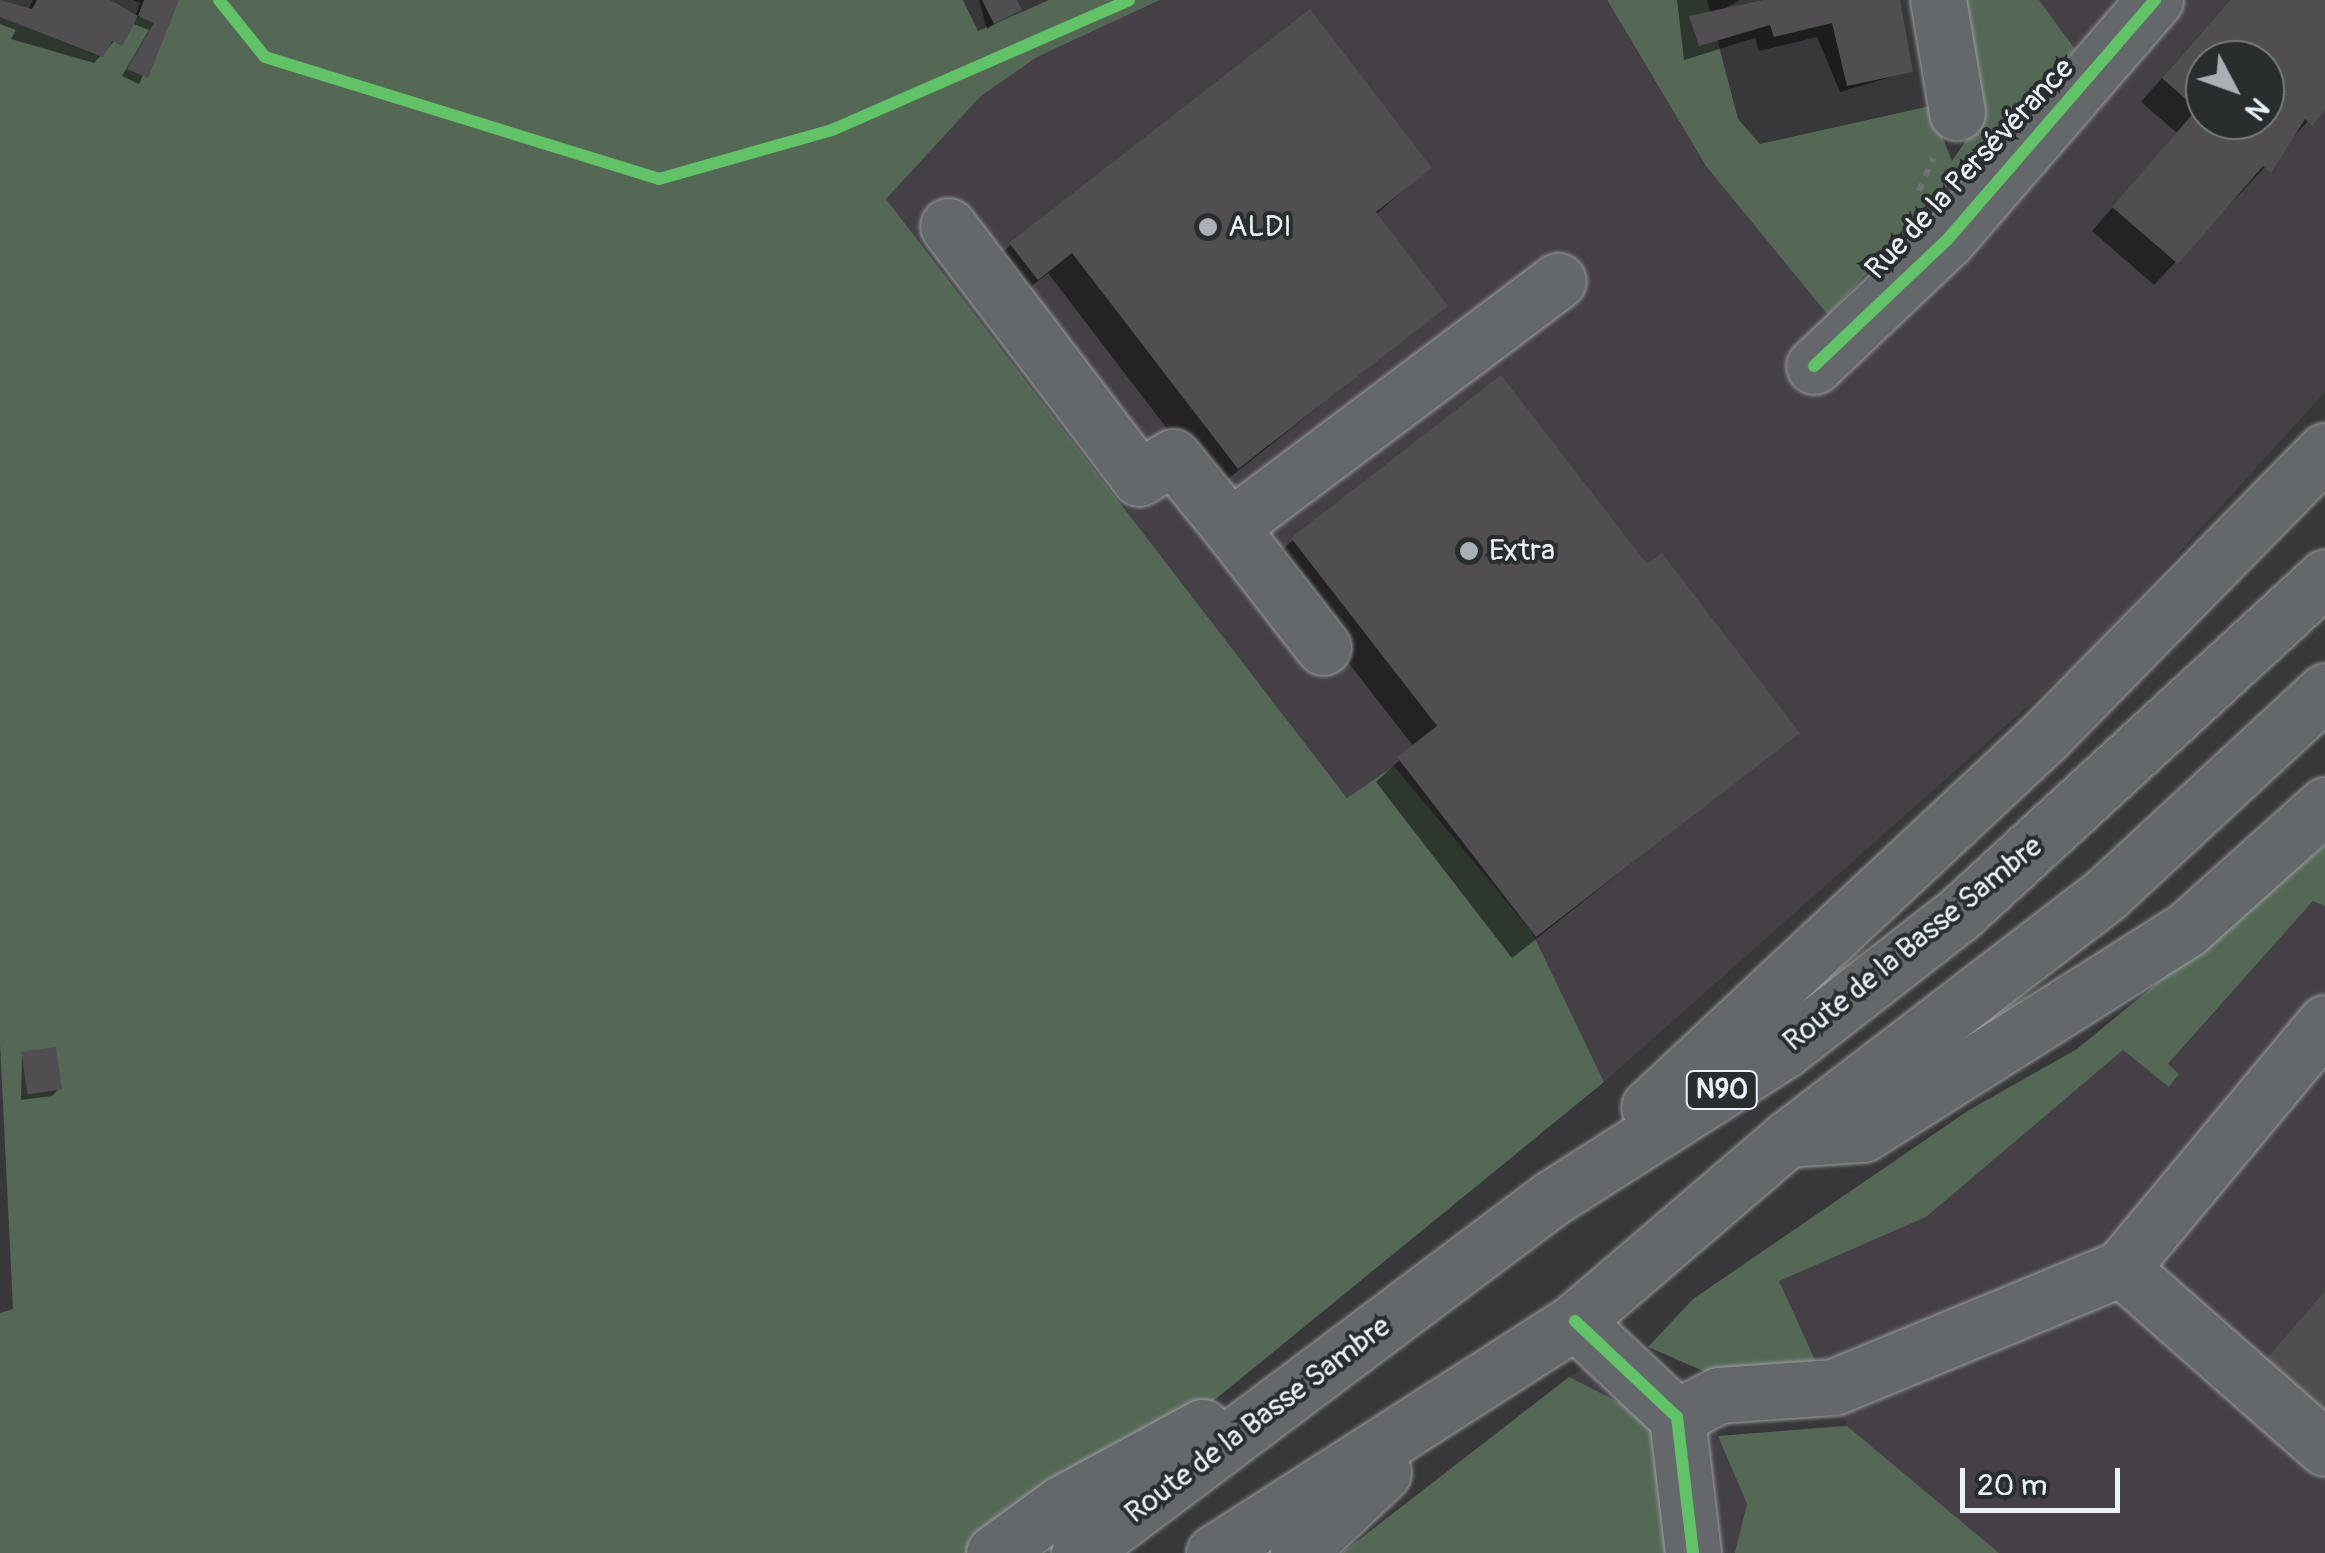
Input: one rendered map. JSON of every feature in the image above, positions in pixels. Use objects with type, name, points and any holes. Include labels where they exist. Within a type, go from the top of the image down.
[{"type":"main road","points":[[1938,0],[1956,112]]},
{"type":"main road","name":"Rue de la Persévérance","points":[[1814,366],[1947,240],[2150,2]]},
{"type":"main road","points":[[948,226],[1138,478],[1173,457],[1324,647]]},
{"type":"main road","points":[[1230,528],[1558,280]]},
{"type":"main road","points":[[1552,1198],[2042,739],[2325,451]]},
{"type":"main road","name":"Route de la Basse Sambre","points":[[1079,1553],[1552,1198],[1782,1051],[1958,915],[2325,576]]},
{"type":"main road","name":"N90","points":[[1214,1553],[1575,1321],[1787,1139],[2105,895],[2325,691]]},
{"type":"main road","points":[[1787,1139],[1863,1134],[2187,928],[2325,805]]},
{"type":"main road","points":[[1677,1417],[1719,1396],[1834,1387],[2122,1268],[2325,1024]]},
{"type":"main road","points":[[2122,1268],[2325,1448]]},
{"type":"main road","points":[[1575,1321],[1677,1417],[1693,1553]]},
{"type":"main road","points":[[994,1553],[1061,1504],[1380,1330]]},
{"type":"main road","points":[[1298,1553],[1489,1374]]},
{"type":"shaded area","points":[[1161,0],[1606,0],[1706,166],[1828,314],[2074,49],[2039,0],[2325,0],[2325,392],[2089,652],[1604,1082],[1532,932],[1347,798],[886,199],[981,96],[1037,57]]},
{"type":"shaded area","points":[[2317,896],[2325,903],[2325,1553],[1342,1553],[1569,1377],[1629,1344],[1679,1383],[1719,1436],[1847,1425],[1778,1281],[1926,1217],[2123,1050],[2168,1086],[2178,1074],[2168,1065]]},
{"type":"green space","points":[[0,0],[88,50],[154,8],[144,0],[963,0],[978,31],[1049,0],[1160,0],[1037,57],[981,96],[886,199],[1347,798],[1394,766],[1532,932],[1604,1082],[1217,1398],[985,1553],[0,1553],[0,1313],[13,1309],[0,1043]]},
{"type":"green space","points":[[1607,0],[1707,0],[1738,119],[1760,144],[1930,106],[1952,161],[1986,111],[1956,0],[2039,0],[2075,49],[1828,315],[1706,166]]},
{"type":"green space","points":[[2325,845],[2325,906],[2313,901],[2168,1064],[2179,1074],[2169,1087],[2123,1050],[1926,1217],[1779,1281],[1822,1375],[1724,1380],[1648,1347],[1693,1299],[1969,1110],[2077,1049]]},
{"type":"green space","points":[[1569,1377],[1636,1411],[1655,1434],[1666,1553],[1342,1553]]},
{"type":"green space","points":[[1847,1426],[1999,1553],[1735,1553],[1747,1504],[1718,1436]]},
{"type":"building","points":[[0,0],[32,9],[37,0],[110,0],[138,16],[122,46],[112,41],[103,57],[0,17]]},
{"type":"building","points":[[144,0],[179,0],[148,78],[127,69],[154,23],[138,16]]},
{"type":"building","points":[[982,0],[1017,0],[1022,10],[994,24]]},
{"type":"building","points":[[1763,0],[1900,0],[1913,72],[1847,86],[1832,23],[1774,37],[1770,25],[1699,46],[1689,16]]},
{"type":"building","points":[[2230,0],[2325,0],[2325,110],[2312,126],[2305,119],[2271,173],[2263,166],[2178,264],[2112,207],[2185,123],[2185,140],[2285,140],[2285,40],[2195,40]]},
{"type":"building","name":"ALDI","points":[[1310,9],[1432,168],[1376,212],[1448,306],[1238,469],[1072,253],[1038,280],[1009,243]]},
{"type":"building","points":[[2185,52],[2185,98],[2162,78]]},
{"type":"building","points":[[1501,375],[1647,564],[1662,553],[1800,733],[1536,937],[1397,757],[1437,726],[1291,538]]},
{"type":"building","points":[[56,1047],[62,1090],[27,1094],[21,1052]]},
{"type":"building","points":[[2325,1291],[2325,1417],[2262,1364]]},
{"type":"cycle path","points":[[219,0],[265,57],[659,179],[832,130],[1129,0]]},
{"type":"cycle path","points":[[1814,366],[1947,240],[2155,0]]},
{"type":"cycle path","points":[[1575,1321],[1677,1417],[1693,1553]]},
{"type":"place","name":"ALDI","points":[[1208,227]]},
{"type":"place","name":"Extra","points":[[1469,551]]}]
